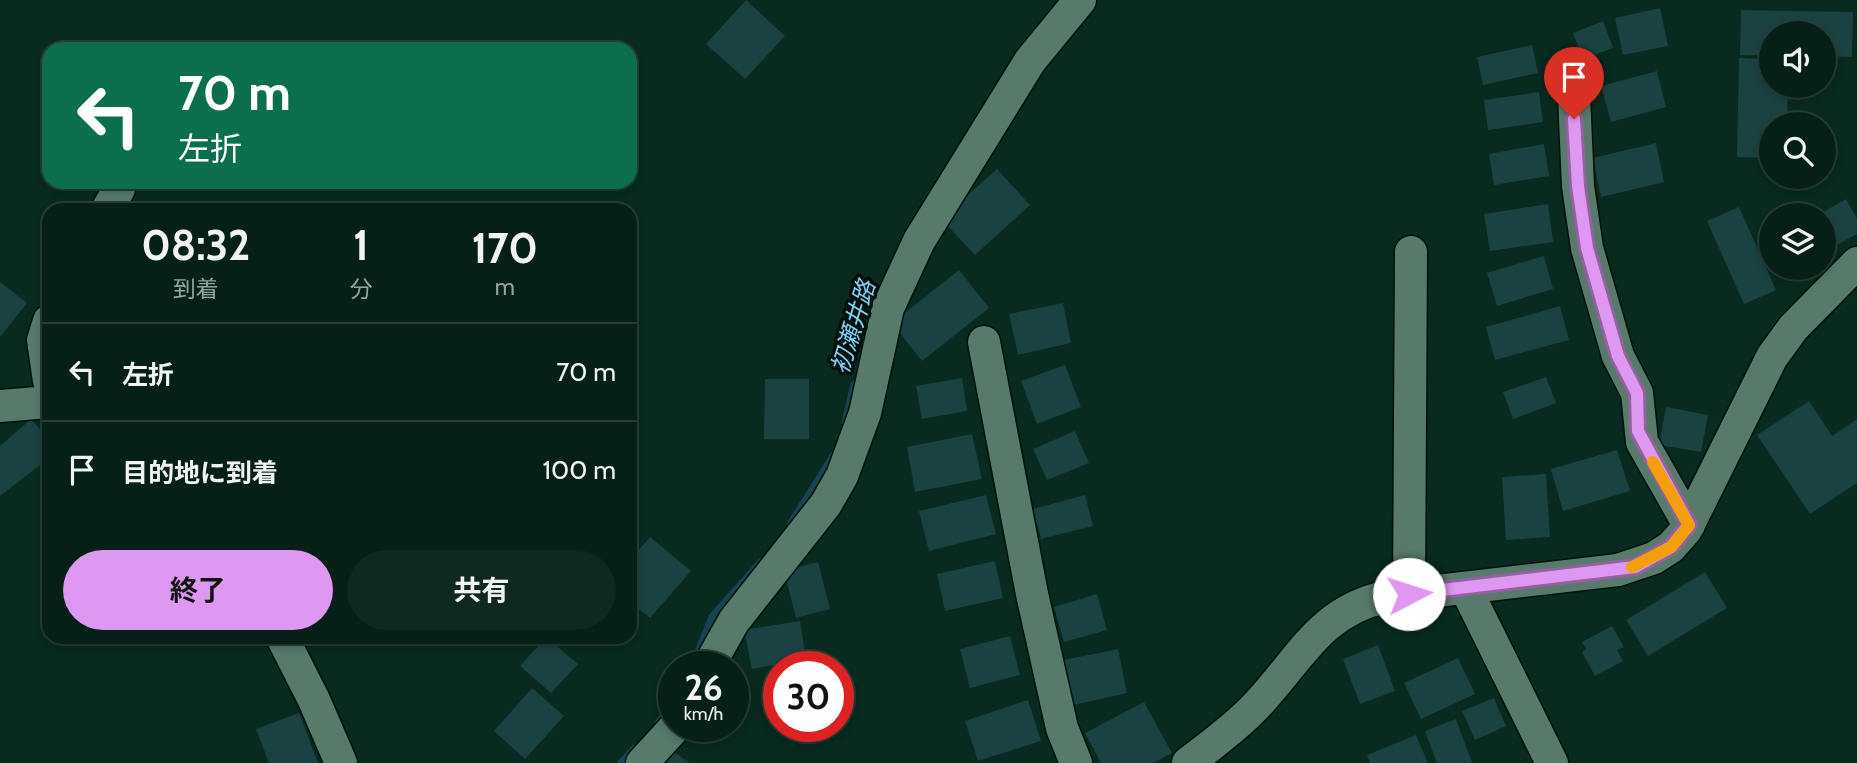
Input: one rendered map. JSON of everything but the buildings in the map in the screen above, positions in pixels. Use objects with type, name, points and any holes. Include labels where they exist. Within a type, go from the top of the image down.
[{"type":"street","points":[[717,651],[734,621],[825,505],[842,477],[865,413],[888,308],[919,241],[1030,61],[1080,0]]},
{"type":"street","points":[[1573,74],[1578,186],[1587,248],[1618,356],[1637,393],[1642,442],[1689,525]]},
{"type":"street","points":[[1409,594],[1411,252]]},
{"type":"street","points":[[1188,763],[1252,710],[1332,618],[1373,599],[1635,567],[1671,547],[1689,525],[1772,356],[1793,328],[1857,263]]},
{"type":"street","points":[[984,342],[1032,594],[1062,728],[1076,763]]},
{"type":"street","points":[[0,407],[42,403]]},
{"type":"street","points":[[1466,589],[1552,763]]},
{"type":"street","points":[[286,644],[314,699],[341,763]]},
{"type":"street","points":[[642,763],[661,742]]},
{"type":"waterway","name":"初瀬井路","points":[[846,422],[855,385]]},
{"type":"waterway","name":"初瀬井路","points":[[792,523],[835,455]]},
{"type":"waterway","name":"初瀬井路","points":[[699,651],[713,617],[762,562]]},
{"type":"waterway","name":"初瀬井路","points":[[622,763],[635,749]]},
{"type":"slow traffic","points":[[1632,567],[1671,547],[1689,525],[1653,462]]},
{"type":"route","points":[[1409,594],[1572,577],[1635,567],[1671,547],[1689,525],[1651,460],[1638,431],[1637,393],[1618,356],[1587,248],[1578,186],[1574,119]]}]
